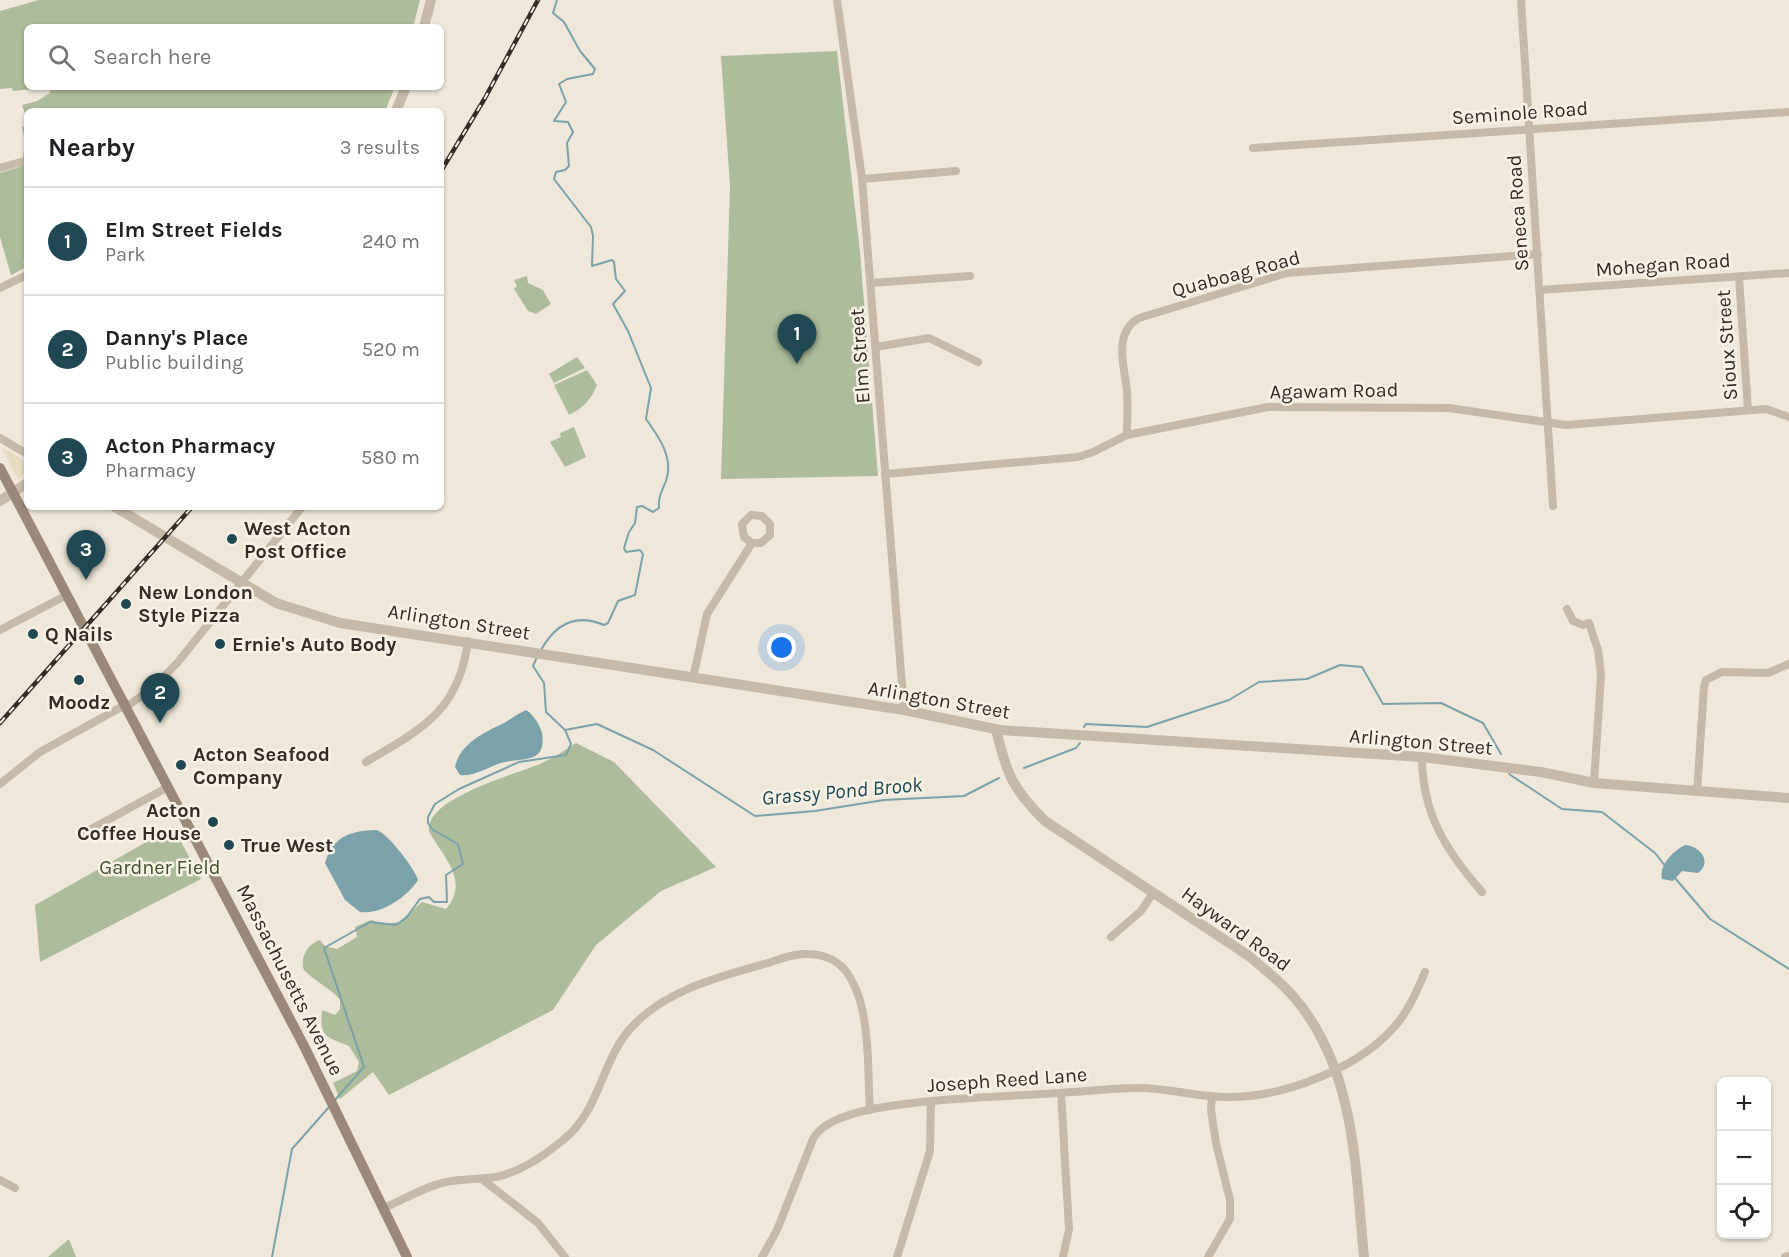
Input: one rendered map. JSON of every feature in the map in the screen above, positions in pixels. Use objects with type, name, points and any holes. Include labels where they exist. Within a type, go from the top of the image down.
[{"type":"main road","name":"Massachusetts Avenue","points":[[0,468],[337,1111],[407,1257]]},
{"type":"street","points":[[425,24],[431,0]]},
{"type":"street","name":"Elm Street","points":[[837,0],[862,179],[904,710]]},
{"type":"street","name":"Seneca Road","points":[[1521,0],[1553,506]]},
{"type":"street","points":[[397,108],[405,90]]},
{"type":"street","name":"Seminole Road","points":[[1253,148],[1789,112]]},
{"type":"street","points":[[0,168],[21,162]]},
{"type":"street","points":[[862,179],[957,171]]},
{"type":"street","name":"Quaboag Road","points":[[1127,435],[1127,394],[1122,345],[1127,329],[1139,318],[1287,273],[1538,254]]},
{"type":"street","name":"Mohegan Road","points":[[1540,290],[1789,273]]},
{"type":"street","points":[[0,288],[24,276]]},
{"type":"street","points":[[871,283],[970,276]]},
{"type":"street","name":"Sioux Street","points":[[1739,277],[1748,410]]},
{"type":"street","points":[[876,346],[929,338],[978,362]]},
{"type":"street","name":"Agawam Road","points":[[885,474],[1077,457],[1093,452],[1127,435],[1281,406],[1449,408],[1548,423],[1599,424],[1748,410],[1773,410],[1789,417]]},
{"type":"street","points":[[0,438],[24,452]]},
{"type":"street","points":[[0,501],[24,485]]},
{"type":"street","name":"Arlington Street","points":[[120,510],[276,603],[321,618],[904,710],[996,729],[1422,757],[1482,764],[1594,783],[1789,798]]},
{"type":"street","points":[[0,784],[40,752],[125,706],[153,688],[174,667],[300,510]]},
{"type":"street","points":[[693,678],[707,614],[752,543]]},
{"type":"street","points":[[0,630],[67,595]]},
{"type":"street","points":[[1567,609],[1573,621],[1582,625],[1589,623],[1600,663],[1594,783]]},
{"type":"street","points":[[366,762],[419,728],[442,709],[455,692],[461,676],[468,641]]},
{"type":"street","points":[[1697,792],[1706,680],[1722,672],[1768,673],[1789,664]]},
{"type":"street","name":"Hayward Road","points":[[996,729],[1005,764],[1021,797],[1058,831],[1238,948],[1278,980],[1309,1015],[1336,1070],[1346,1098],[1364,1257]]},
{"type":"street","points":[[1422,757],[1424,795],[1434,825],[1450,853],[1482,892]]},
{"type":"street","points":[[84,833],[168,787]]},
{"type":"street","points":[[1111,938],[1142,911],[1153,893]]},
{"type":"street","points":[[384,1208],[440,1183],[498,1177],[527,1164],[563,1140],[580,1124],[589,1112],[622,1041],[637,1022],[683,991],[706,982],[806,954],[835,961],[843,968],[858,991],[865,1030],[870,1110]]},
{"type":"street","name":"Joseph Reed Lane","points":[[762,1257],[777,1230],[817,1131],[870,1110],[931,1102],[1166,1088],[1212,1096],[1236,1096],[1268,1092],[1307,1082],[1336,1070],[1388,1034],[1401,1018],[1425,972]]},
{"type":"street","points":[[1061,1093],[1069,1229],[1063,1257]]},
{"type":"street","points":[[1208,1257],[1230,1219],[1230,1200],[1216,1143],[1211,1110],[1212,1096]]},
{"type":"street","points":[[897,1257],[930,1151],[931,1102]]},
{"type":"street","points":[[482,1179],[538,1223],[565,1257]]},
{"type":"street","points":[[0,1180],[15,1188]]},
{"type":"green space","points":[[39,0],[420,0],[414,24],[24,24],[24,90],[13,91],[12,88],[0,89],[0,11]]},
{"type":"green space","points":[[837,51],[860,252],[878,476],[721,479],[730,186],[721,56]]},
{"type":"green space","points":[[50,90],[394,90],[386,108],[24,108],[24,111],[22,105],[37,101],[50,93]]},
{"type":"green space","points":[[24,149],[24,268],[11,275],[0,237],[0,173],[22,166]]},
{"type":"green space","points":[[527,276],[528,283],[543,290],[551,304],[536,314],[528,311],[514,289],[517,286],[514,280]]},
{"type":"green space","points":[[577,357],[585,368],[554,383],[549,374]]},
{"type":"green space","points":[[587,370],[597,385],[586,403],[569,415],[554,385]]},
{"type":"green space","points":[[574,427],[586,457],[565,467],[550,442],[561,437],[560,433]]},
{"type":"green space","points":[[576,743],[614,762],[716,867],[661,891],[596,945],[553,1010],[389,1095],[373,1072],[340,1099],[333,1083],[357,1071],[359,1062],[349,1046],[330,1038],[323,1031],[322,1010],[335,1015],[340,1009],[340,1000],[304,970],[303,961],[306,952],[312,944],[320,940],[325,946],[337,949],[357,937],[355,927],[371,920],[386,924],[399,922],[422,902],[446,909],[456,888],[455,878],[429,831],[431,819],[441,808],[456,798],[493,781],[540,764]]},
{"type":"green space","name":"Gardner Field","points":[[173,827],[201,879],[40,962],[35,905]]},
{"type":"green space","points":[[69,1239],[76,1257],[48,1257]]},
{"type":"shaded area","points":[[2,449],[24,460],[24,474],[18,479]]},
{"type":"water","points":[[526,710],[536,720],[542,733],[543,743],[537,755],[501,763],[470,775],[460,775],[455,767],[462,752],[473,740]]},
{"type":"water","points":[[376,830],[400,851],[418,880],[407,893],[385,908],[360,912],[345,900],[325,863],[333,847],[344,837],[358,832]]},
{"type":"water","points":[[1685,845],[1695,848],[1703,855],[1702,869],[1698,873],[1682,871],[1673,881],[1662,879],[1663,869],[1668,859]]},
{"type":"waterway","points":[[541,650],[553,633],[568,623],[584,620],[604,625],[608,623],[618,601],[635,595],[643,554],[640,550],[626,552],[624,548],[629,532],[635,523],[637,507],[642,506],[653,512],[659,508],[668,472],[664,448],[646,419],[651,388],[628,331],[613,304],[625,291],[616,279],[614,262],[612,260],[592,266],[591,227],[554,179],[556,172],[565,170],[569,166],[567,143],[573,132],[568,122],[554,121],[566,102],[559,84],[567,79],[593,74],[595,69],[580,51],[564,22],[553,13],[557,0]]},
{"type":"waterway","points":[[334,1101],[364,1067],[324,948],[370,922],[396,925],[406,918],[420,899],[429,897],[434,902],[447,902],[446,875],[463,864],[458,844],[433,830],[428,823],[428,817],[435,804],[459,789],[519,762],[566,755],[571,744],[565,730],[546,712],[544,683],[533,666],[537,657]]},
{"type":"waterway","name":"Grassy Pond Brook","points":[[1084,727],[1086,724],[1147,727],[1229,700],[1259,682],[1307,679],[1340,665],[1362,667],[1383,704],[1441,703],[1483,723],[1501,754]]},
{"type":"waterway","name":"Grassy Pond Brook","points":[[565,730],[597,724],[653,750],[755,816],[815,811],[884,800],[964,796],[999,778]]},
{"type":"waterway","name":"Grassy Pond Brook","points":[[1024,768],[1076,748],[1080,743]]},
{"type":"waterway","name":"Grassy Pond Brook","points":[[1509,774],[1562,809],[1602,812],[1655,853],[1666,867]]},
{"type":"waterway","name":"Grassy Pond Brook","points":[[1675,878],[1710,919],[1789,969]]},
{"type":"waterway","points":[[272,1257],[292,1149],[329,1107]]},
{"type":"railway","points":[[444,166],[485,98],[538,0]]},
{"type":"railway","points":[[0,723],[189,510]]},
{"type":"place","name":"Elm Street Fields","points":[[797,364]]},
{"type":"place","name":"West Acton Post Office","points":[[232,539]]},
{"type":"place","name":"Acton Pharmacy","points":[[86,580]]},
{"type":"place","name":"New London Style Pizza","points":[[126,604]]},
{"type":"place","name":"Q Nails","points":[[33,634]]},
{"type":"place","name":"Ernie's Auto Body","points":[[220,644]]},
{"type":"place","name":"Moodz","points":[[79,680]]},
{"type":"place","name":"Danny's Place","points":[[160,723]]},
{"type":"place","name":"Acton Seafood Company","points":[[181,765]]},
{"type":"place","name":"Acton Coffee House","points":[[213,822]]},
{"type":"place","name":"True West","points":[[229,845]]}]
